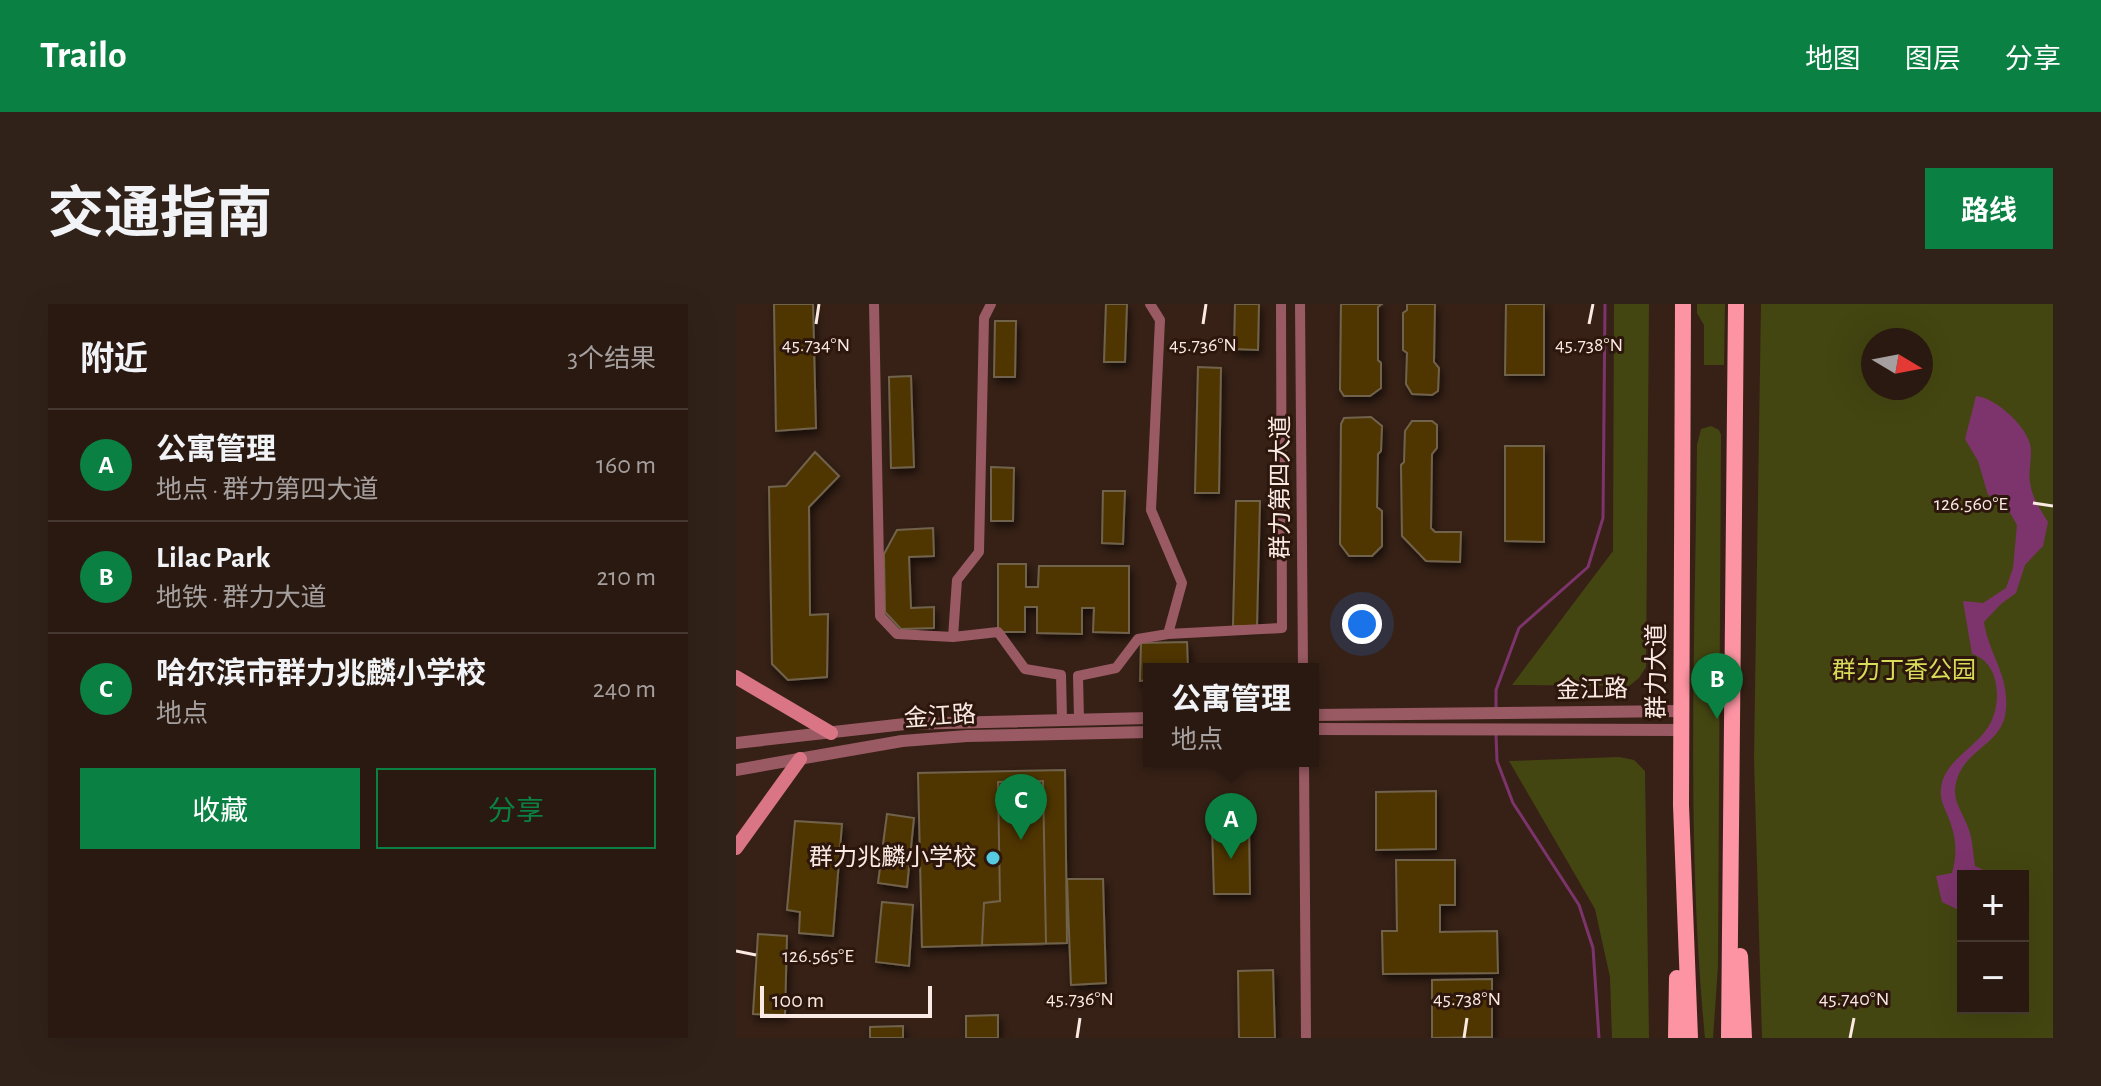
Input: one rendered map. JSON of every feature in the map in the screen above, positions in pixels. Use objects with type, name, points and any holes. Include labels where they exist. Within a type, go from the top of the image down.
[{"type":"main road","name":"群力大道","points":[[1683,304],[1680,730],[1690,1038]]},
{"type":"main road","points":[[1729,1038],[1736,304]]},
{"type":"main road","points":[[736,677],[831,733]]},
{"type":"main road","points":[[736,848],[800,759]]},
{"type":"main road","points":[[1733,795],[1744,1038]]},
{"type":"main road","points":[[1676,1038],[1681,805]]},
{"type":"street","points":[[874,304],[880,616],[897,634],[953,637],[998,632],[1025,669],[1061,675],[1062,719]]},
{"type":"street","points":[[953,637],[957,580],[979,552],[984,318],[991,304]]},
{"type":"street","points":[[1150,304],[1160,320],[1151,510],[1182,583],[1168,634]]},
{"type":"street","points":[[1079,718],[1078,676],[1116,668],[1138,639],[1168,634],[1282,628],[1281,304]]},
{"type":"street","name":"群力第四大道","points":[[1300,304],[1303,663]]},
{"type":"street","name":"金江路","points":[[1319,715],[1681,711]]},
{"type":"street","name":"金江路","points":[[736,743],[905,724],[1143,718]]},
{"type":"street","name":"金江路","points":[[1319,729],[1680,730]]},
{"type":"street","name":"金江路","points":[[736,770],[902,741],[967,736],[1143,732]]},
{"type":"street","points":[[1304,767],[1306,1038]]},
{"type":"green space","points":[[1614,304],[1649,304],[1646,667],[1629,686],[1512,685],[1613,551]]},
{"type":"green space","points":[[1697,304],[1725,304],[1724,365],[1704,365],[1704,325],[1697,313]]},
{"type":"green space","name":"群力丁香公园","points":[[1761,304],[2053,304],[2053,1038],[1762,1038],[1754,759]]},
{"type":"green space","points":[[1711,426],[1721,435],[1718,966],[1713,1038],[1705,1038],[1695,890],[1694,667],[1697,445],[1701,429]]},
{"type":"green space","points":[[1619,757],[1634,760],[1645,771],[1649,1038],[1612,1038],[1610,977],[1595,909],[1509,761]]},
{"type":"shaded area","points":[[1976,396],[2001,407],[2016,421],[2030,444],[2031,488],[2048,522],[2043,546],[2025,565],[2016,593],[1984,622],[2003,679],[2005,716],[1995,736],[1970,758],[1958,777],[1955,795],[1970,834],[1975,866],[1983,870],[1957,870],[1957,909],[1942,902],[1936,876],[1952,873],[1955,857],[1954,836],[1941,798],[1942,784],[1952,765],[1991,722],[1997,692],[1988,665],[1972,654],[1963,601],[1983,603],[2006,588],[2013,568],[2017,525],[2002,499],[1988,495],[1978,461],[1965,439]]},
{"type":"building","points":[[774,304],[813,304],[816,428],[776,431]]},
{"type":"building","points":[[1106,304],[1127,304],[1125,362],[1104,362]]},
{"type":"building","points":[[1235,304],[1259,304],[1258,350],[1234,349]]},
{"type":"building","points":[[1341,304],[1382,304],[1378,307],[1381,388],[1370,396],[1344,396],[1340,390]]},
{"type":"building","points":[[1407,304],[1435,304],[1434,362],[1439,368],[1438,391],[1432,395],[1412,394],[1406,384],[1403,313],[1407,310]]},
{"type":"building","points":[[1506,304],[1544,304],[1544,375],[1505,375]]},
{"type":"building","points":[[995,321],[1016,321],[1015,377],[994,377]]},
{"type":"building","points":[[1198,367],[1221,368],[1219,493],[1195,493]]},
{"type":"building","points":[[911,376],[914,467],[891,468],[889,377]]},
{"type":"building","points":[[1371,417],[1382,426],[1377,507],[1382,511],[1382,546],[1372,556],[1349,556],[1340,544],[1341,424],[1344,418]]},
{"type":"building","points":[[1412,421],[1432,421],[1437,425],[1437,448],[1432,454],[1431,528],[1435,532],[1461,532],[1460,562],[1426,561],[1402,536],[1401,465],[1404,462],[1405,431]]},
{"type":"building","points":[[1505,446],[1544,446],[1544,542],[1505,541]]},
{"type":"building","points":[[815,452],[839,476],[809,507],[810,615],[828,614],[827,677],[788,680],[772,664],[769,487],[786,486]]},
{"type":"building","points":[[991,467],[1014,468],[1013,521],[991,521]]},
{"type":"building","points":[[1103,491],[1125,491],[1123,544],[1102,543]]},
{"type":"building","points":[[1236,501],[1260,501],[1257,626],[1233,626]]},
{"type":"building","points":[[933,528],[934,556],[909,557],[911,608],[934,607],[934,628],[901,629],[885,612],[884,554],[897,530]]},
{"type":"building","points":[[998,564],[1026,564],[1026,587],[1038,587],[1039,566],[1129,566],[1129,633],[1093,632],[1094,608],[1082,608],[1082,634],[1037,633],[1037,607],[1025,607],[1025,632],[998,632]]},
{"type":"building","points":[[1187,642],[1188,663],[1143,663],[1143,681],[1140,681],[1141,643]]},
{"type":"building","name":"群力兆麟小学校","points":[[1065,770],[1067,943],[922,947],[918,773]]},
{"type":"building","points":[[1043,781],[1046,944],[982,945],[984,903],[1000,901],[998,782]]},
{"type":"building","points":[[1436,791],[1436,849],[1376,850],[1376,792]]},
{"type":"building","points":[[887,814],[914,818],[907,887],[878,883]]},
{"type":"building","points":[[795,821],[842,824],[833,936],[799,933],[800,912],[787,910]]},
{"type":"building","points":[[1212,824],[1249,824],[1250,894],[1214,894]]},
{"type":"building","points":[[1396,860],[1455,860],[1455,905],[1440,905],[1440,932],[1497,931],[1498,973],[1383,974],[1382,931],[1397,931]]},
{"type":"building","points":[[1067,879],[1103,879],[1106,983],[1071,985]]},
{"type":"building","points":[[882,902],[913,905],[909,966],[876,962]]},
{"type":"building","points":[[758,934],[787,936],[785,1015],[753,1014]]},
{"type":"building","points":[[1273,970],[1275,1038],[1239,1038],[1238,971]]},
{"type":"building","points":[[1492,979],[1492,1037],[1432,1038],[1432,980]]},
{"type":"building","points":[[998,1015],[998,1038],[966,1038],[966,1016]]},
{"type":"building","points":[[903,1026],[903,1038],[870,1038],[870,1027]]},
{"type":"waterway","points":[[1496,711],[1496,690],[1519,628],[1588,567],[1603,518],[1605,304]]},
{"type":"waterway","points":[[1496,734],[1497,761],[1513,803],[1579,905],[1593,948],[1599,1038]]},
{"type":"place","name":"Lilac Park","points":[[1717,719]]},
{"type":"place","name":"哈尔滨市群力兆麟小学校","points":[[1021,840]]},
{"type":"place","name":"群力兆麟小学校","points":[[993,858]]},
{"type":"place","name":"公寓管理","points":[[1231,859]]}]
